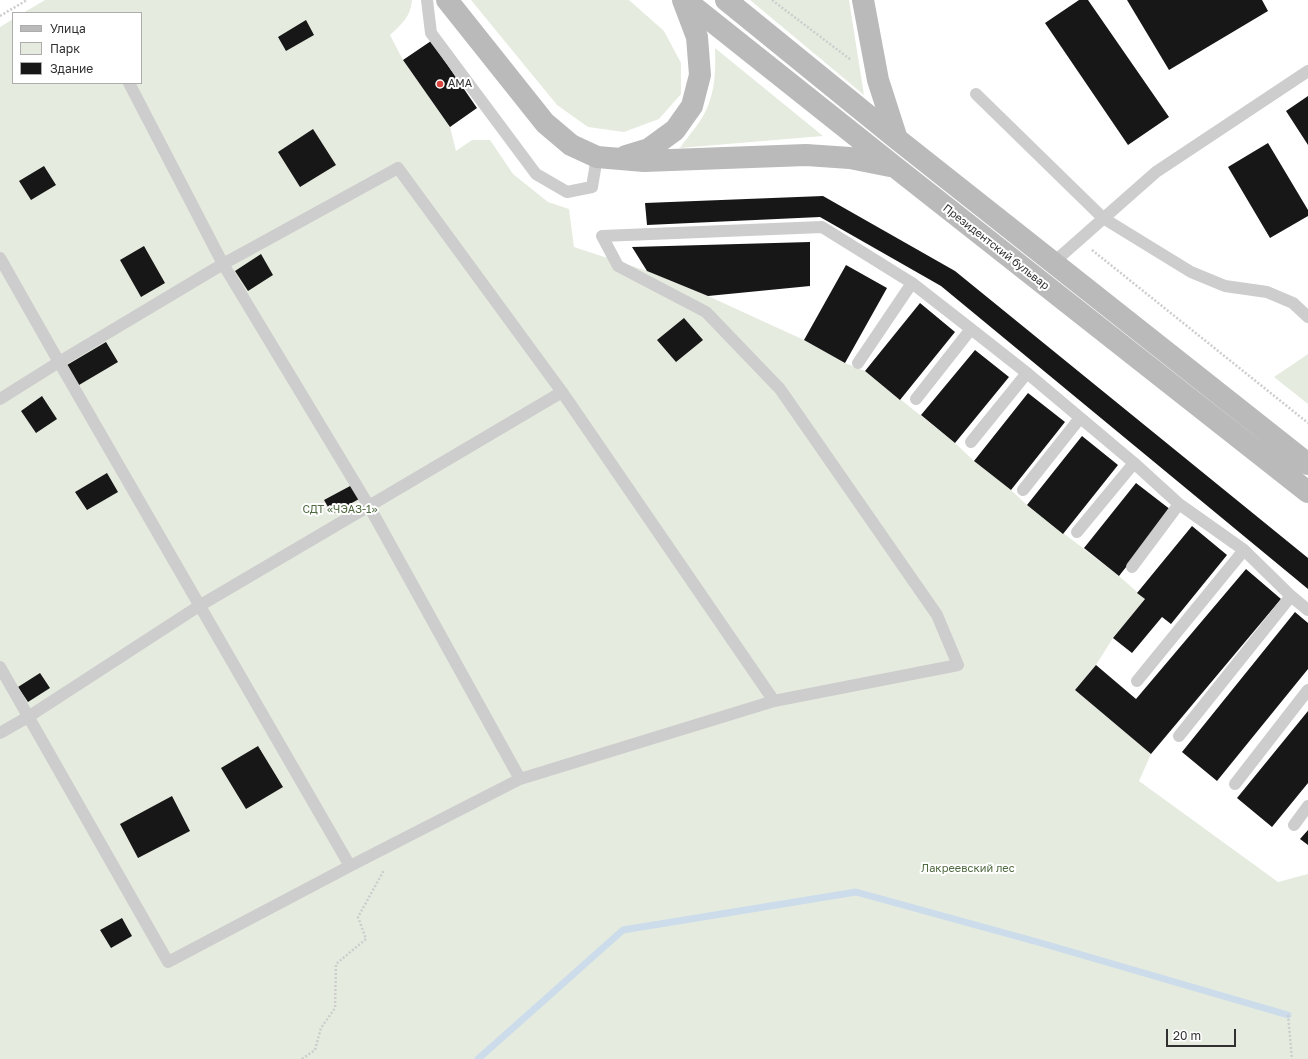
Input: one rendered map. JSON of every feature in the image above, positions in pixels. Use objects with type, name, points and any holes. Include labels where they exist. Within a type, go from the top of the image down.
[{"type":"main road","points":[[447,0],[545,123],[571,145],[605,158],[644,161],[806,155],[850,158],[895,167]]},
{"type":"main road","points":[[605,158],[649,149],[675,130],[692,106],[700,75],[697,37],[684,0]]},
{"type":"main road","name":"Президентский бульвар","points":[[684,0],[1308,492]]},
{"type":"main road","points":[[726,0],[897,139],[1308,464]]},
{"type":"main road","points":[[863,0],[878,80],[897,139]]},
{"type":"lane","points":[[427,0],[431,33],[536,174],[567,192],[592,187],[605,158]]},
{"type":"lane","points":[[1054,262],[1156,172],[1308,71]]},
{"type":"lane","points":[[130,84],[223,264],[369,506],[520,779]]},
{"type":"lane","points":[[976,94],[1103,218],[1191,272],[1225,286],[1267,292],[1293,303],[1308,317]]},
{"type":"lane","points":[[0,399],[223,264],[398,168],[562,392],[774,701]]},
{"type":"lane","points":[[0,667],[168,962],[400,840],[520,779],[774,701],[958,666],[937,615],[780,389],[706,312],[618,266],[602,236],[822,227],[912,283],[972,329],[1134,463],[1179,504],[1244,550],[1291,596],[1308,610]]},
{"type":"lane","points":[[0,258],[350,866]]},
{"type":"lane","points":[[858,364],[912,283]]},
{"type":"lane","points":[[916,399],[972,329]]},
{"type":"lane","points":[[971,442],[1027,373]]},
{"type":"lane","points":[[0,733],[28,717],[199,606],[562,392]]},
{"type":"lane","points":[[1023,490],[1080,418]]},
{"type":"lane","points":[[1077,532],[1134,463]]},
{"type":"lane","points":[[1132,567],[1179,504]]},
{"type":"lane","points":[[1137,681],[1244,550]]},
{"type":"lane","points":[[1179,736],[1291,596]]},
{"type":"lane","points":[[1235,784],[1308,690]]},
{"type":"lane","points":[[1294,824],[1308,806]]},
{"type":"path","points":[[0,16],[27,0]]},
{"type":"path","points":[[772,0],[878,80]]},
{"type":"path","points":[[1092,250],[1308,422]]},
{"type":"path","points":[[302,1059],[315,1050],[321,1028],[335,1008],[336,964],[366,939],[358,917],[400,840]]},
{"type":"path","points":[[1288,1015],[1292,1059]]},
{"type":"green space","name":"СДТ «ЧЭАЗ-1»","points":[[45,0],[412,0],[408,15],[390,35],[403,60],[450,127],[456,151],[472,140],[490,140],[513,174],[548,202],[569,209],[574,247],[647,271],[708,296],[804,340],[845,363],[865,371],[955,443],[974,461],[1011,490],[1027,505],[1119,576],[1145,599],[1113,638],[1096,665],[1075,690],[1151,754],[1139,781],[1278,882],[1308,874],[1308,1059],[0,1059],[0,27],[12,20],[12,84],[142,84],[142,12],[25,12]]},
{"type":"green space","points":[[471,0],[629,0],[664,31],[681,63],[681,94],[659,119],[624,132],[588,127],[557,105]]},
{"type":"green space","points":[[750,0],[849,0],[864,95]]},
{"type":"green space","points":[[715,48],[823,136],[680,148],[700,121],[709,104],[714,86]]},
{"type":"green space","points":[[1308,354],[1308,404],[1274,377]]},
{"type":"building","points":[[1079,0],[1088,0],[1169,117],[1128,145],[1045,23]]},
{"type":"building","points":[[1127,0],[1262,0],[1268,11],[1169,70]]},
{"type":"building","points":[[306,20],[314,35],[286,51],[278,37]]},
{"type":"building","name":"АМА","points":[[431,41],[477,108],[450,127],[403,60]]},
{"type":"building","points":[[1308,96],[1308,145],[1286,111]]},
{"type":"building","points":[[313,129],[336,165],[300,187],[278,152]]},
{"type":"building","points":[[1268,143],[1308,210],[1308,216],[1270,238],[1228,167]]},
{"type":"building","points":[[44,166],[56,185],[31,200],[19,181]]},
{"type":"building","points":[[823,196],[955,271],[1308,558],[1308,589],[941,286],[820,217],[647,225],[645,203]]},
{"type":"building","points":[[810,242],[810,286],[708,296],[647,271],[632,247]]},
{"type":"building","points":[[144,246],[165,283],[141,297],[120,260]]},
{"type":"building","points":[[261,254],[273,275],[248,291],[235,271]]},
{"type":"building","points":[[846,265],[887,288],[845,363],[804,340]]},
{"type":"building","points":[[920,303],[955,332],[900,400],[865,371]]},
{"type":"building","points":[[684,318],[703,340],[676,362],[657,340]]},
{"type":"building","points":[[106,342],[118,362],[79,385],[67,365]]},
{"type":"building","points":[[975,350],[1009,377],[955,443],[921,415]]},
{"type":"building","points":[[1028,393],[1065,422],[1011,490],[974,461]]},
{"type":"building","points":[[42,396],[57,419],[36,433],[21,411]]},
{"type":"building","points":[[1082,436],[1118,465],[1063,534],[1027,505]]},
{"type":"building","points":[[107,473],[118,492],[87,510],[75,492]]},
{"type":"building","points":[[1136,483],[1171,510],[1119,576],[1084,548]]},
{"type":"building","points":[[352,485],[359,499],[332,514],[324,500]]},
{"type":"building","points":[[1192,526],[1227,555],[1171,624],[1162,617],[1132,653],[1113,638],[1145,599],[1137,593]]},
{"type":"building","points":[[1246,569],[1281,599],[1151,754],[1075,690],[1096,665],[1136,699]]},
{"type":"building","points":[[1295,612],[1308,623],[1308,669],[1217,781],[1182,752]]},
{"type":"building","points":[[40,673],[50,688],[28,702],[18,687]]},
{"type":"building","points":[[1308,711],[1308,783],[1272,827],[1237,798]]},
{"type":"building","points":[[258,746],[283,787],[246,809],[221,768]]},
{"type":"building","points":[[172,796],[190,831],[138,858],[120,824]]},
{"type":"building","points":[[1308,830],[1308,845],[1300,839]]},
{"type":"building","points":[[122,918],[132,936],[111,948],[100,930]]},
{"type":"waterway","points":[[478,1059],[623,930],[856,892],[1041,943],[1288,1015]]},
{"type":"place","name":"АМА","points":[[440,84]]},
{"type":"park label","name":"Лакреевский лес","points":[[968,869]]}]
